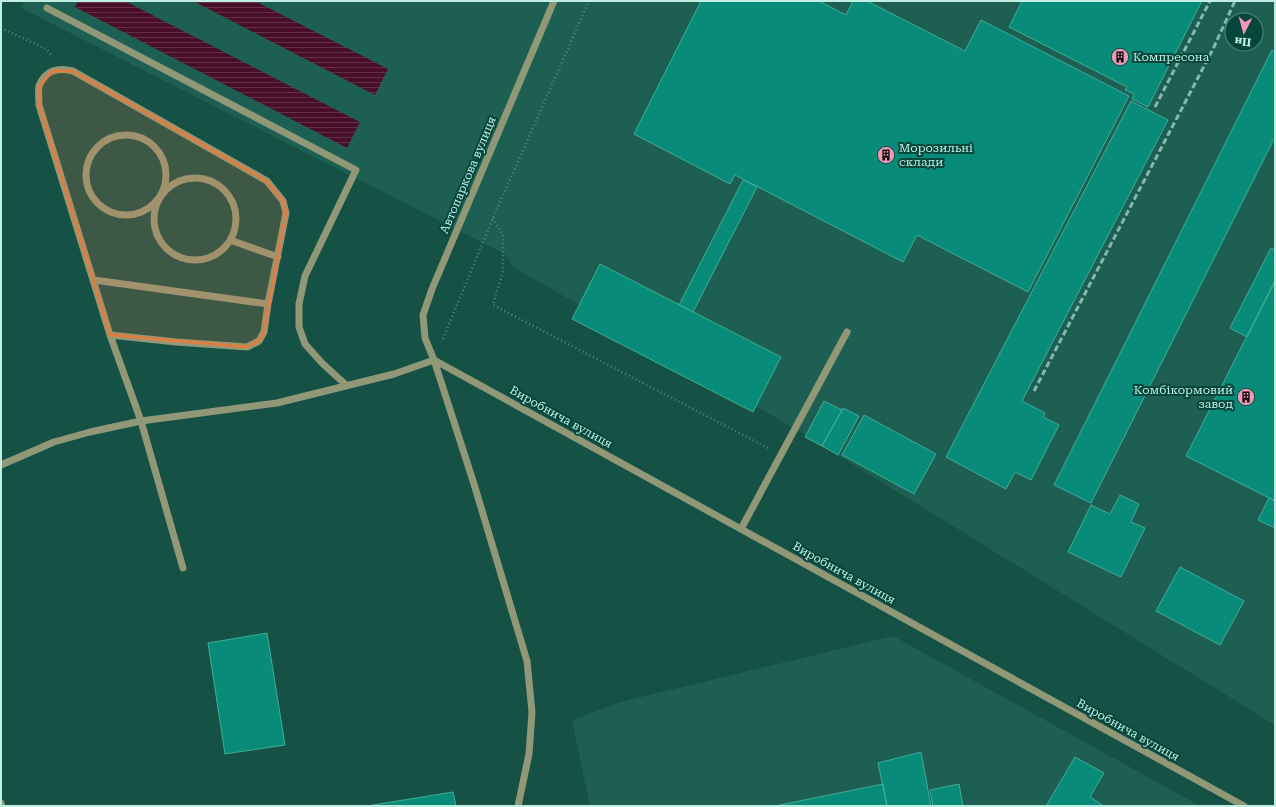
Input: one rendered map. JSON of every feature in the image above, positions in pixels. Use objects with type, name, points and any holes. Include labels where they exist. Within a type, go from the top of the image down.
[{"type":"street","name":"Автопаркова вулиця","points":[[518,806],[530,754],[532,712],[527,660],[474,484],[434,360],[425,338],[423,315],[432,289],[554,1]]},
{"type":"street","points":[[47,8],[356,170],[305,276],[299,304],[299,327],[305,344],[322,363],[346,385]]},
{"type":"street","points":[[110,335],[176,342],[248,347],[259,341],[264,332],[286,213],[283,201],[267,181],[73,71],[63,68],[52,71],[44,78],[39,87],[39,105],[110,335],[141,421],[183,568]]},
{"type":"street","points":[[159,197],[154,208],[153,220],[155,232],[160,242],[168,251],[178,257],[190,260],[202,260],[218,253],[230,240],[235,230],[236,218],[234,206],[229,196],[221,187],[211,180],[188,178],[176,182],[166,188],[159,197],[151,206],[141,212],[119,214],[98,204],[87,184],[86,173],[88,162],[93,152],[101,143],[110,137],[133,135],[144,138],[154,145],[165,164],[165,182],[159,197]]},
{"type":"street","points":[[230,240],[278,257]]},
{"type":"street","points":[[94,280],[268,304]]},
{"type":"street","points":[[741,529],[847,332]]},
{"type":"street","points":[[1,465],[54,442],[90,432],[141,421],[277,403],[394,374],[434,360]]},
{"type":"street","name":"Виробнича вулиця","points":[[434,360],[1244,806]]},
{"type":"path","points":[[434,360],[493,218],[589,1]]},
{"type":"path","points":[[1,28],[46,49],[63,68]]},
{"type":"path","points":[[493,218],[503,235],[503,271],[493,305],[781,454]]},
{"type":"highlighted area","points":[[52,71],[73,71],[267,181],[283,201],[286,213],[264,332],[259,341],[247,347],[110,335],[39,105],[39,87]]},
{"type":"shaded area","points":[[25,1],[1275,1],[1275,725],[799,431],[513,267],[505,254],[21,8]]},
{"type":"shaded area","points":[[78,1],[125,1],[360,122],[347,148],[75,7]]},
{"type":"shaded area","points":[[193,1],[255,1],[388,69],[375,95]]},
{"type":"shaded area","points":[[893,636],[1200,806],[590,806],[572,720],[621,702]]},
{"type":"building","name":"Морозильні склади","points":[[701,1],[819,1],[846,15],[853,1],[867,1],[965,51],[981,20],[1129,96],[1028,292],[917,235],[903,262],[735,175],[730,184],[634,134]]},
{"type":"building","name":"Компресона","points":[[1022,1],[1202,1],[1148,107],[1132,99],[1134,94],[1125,90],[1127,87],[1009,27]]},
{"type":"building","points":[[1272,50],[1275,52],[1275,137],[1091,503],[1054,485]]},
{"type":"building","points":[[1131,101],[1168,120],[1022,401],[1045,413],[1043,417],[1059,425],[1031,480],[1015,472],[1006,489],[946,457]]},
{"type":"building","points":[[743,180],[757,187],[693,312],[679,305]]},
{"type":"building","points":[[1271,248],[1275,250],[1275,281],[1247,337],[1230,328]]},
{"type":"building","points":[[600,264],[781,357],[753,412],[572,319]]},
{"type":"building","name":"Комбікормовий завод","points":[[1275,281],[1275,501],[1186,456]]},
{"type":"building","points":[[824,401],[842,410],[822,446],[805,437]]},
{"type":"building","points":[[843,408],[859,416],[838,455],[822,446]]},
{"type":"building","points":[[864,415],[936,454],[914,494],[842,455]]},
{"type":"building","points":[[1120,495],[1139,504],[1131,522],[1145,528],[1121,577],[1068,552],[1091,505],[1110,514]]},
{"type":"building","points":[[1269,498],[1275,501],[1275,528],[1258,520]]},
{"type":"building","points":[[1180,567],[1244,601],[1220,645],[1156,611]]},
{"type":"building","points":[[267,633],[285,745],[225,754],[208,643]]},
{"type":"building","points":[[921,752],[931,806],[887,806],[878,763]]},
{"type":"building","points":[[1075,757],[1104,773],[1090,797],[1104,806],[1046,806]]},
{"type":"building","points":[[883,784],[887,806],[775,806]]},
{"type":"building","points":[[959,784],[963,806],[933,806],[930,790]]},
{"type":"building","points":[[453,792],[456,806],[367,806]]},
{"type":"railway","points":[[1155,107],[1210,1]]},
{"type":"railway","points":[[1034,391],[1213,49],[1235,1]]},
{"type":"place","name":"Компресона","points":[[1120,57]]},
{"type":"place","name":"Морозильні склади","points":[[886,155]]},
{"type":"place","name":"Комбікормовий завод","points":[[1246,397]]}]
